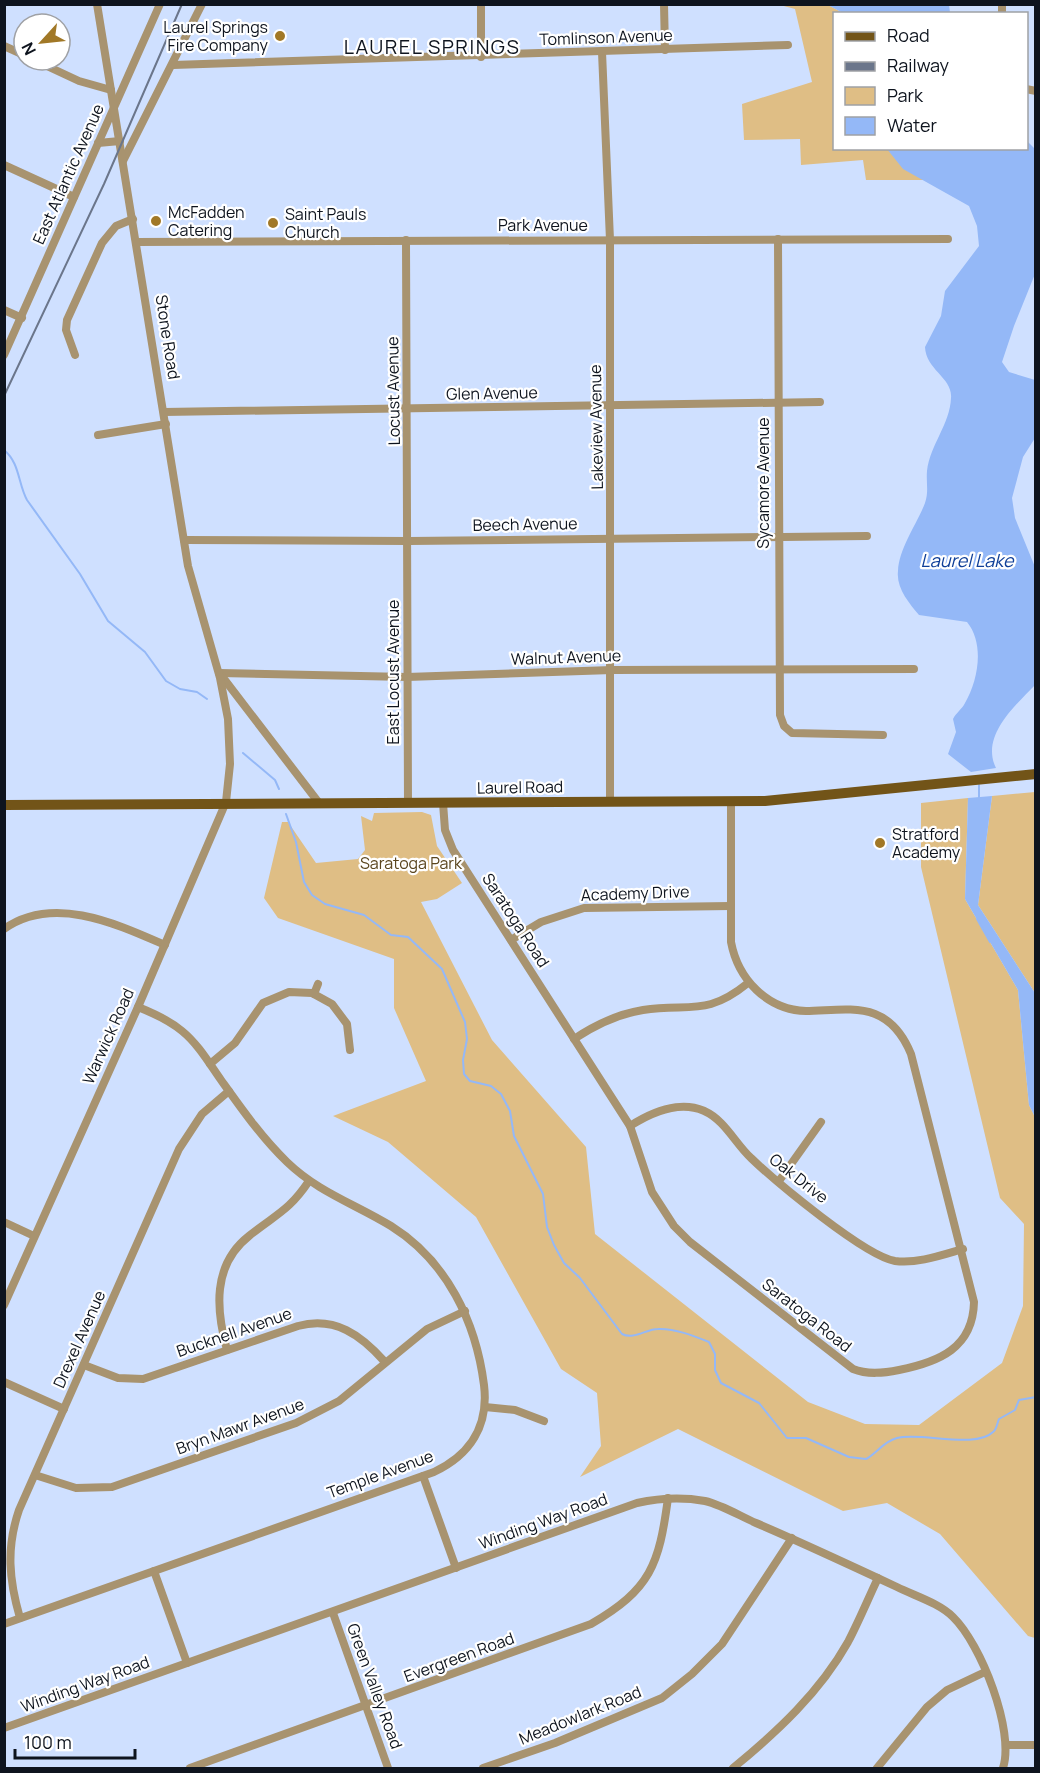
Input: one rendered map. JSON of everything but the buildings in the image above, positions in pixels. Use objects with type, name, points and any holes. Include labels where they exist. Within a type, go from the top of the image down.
[{"type":"main road","name":"Laurel Road","points":[[4,805],[776,800],[1035,773]]},
{"type":"street","name":"Stone Road","points":[[97,4],[188,566],[219,673],[228,719],[229,776]]},
{"type":"street","name":"East Atlantic Avenue","points":[[4,355],[160,4]]},
{"type":"street","points":[[123,161],[202,4]]},
{"type":"street","points":[[481,4],[482,57]]},
{"type":"street","points":[[664,4],[665,50]]},
{"type":"street","name":"Tomlinson Avenue","points":[[173,65],[482,57],[788,45]]},
{"type":"street","name":"Lakeview Avenue","points":[[602,52],[610,240],[609,405],[612,538],[610,801]]},
{"type":"street","points":[[60,72],[79,81],[111,90]]},
{"type":"street","points":[[98,143],[120,141]]},
{"type":"street","points":[[4,165],[74,197]]},
{"type":"street","points":[[75,355],[66,330],[67,320],[102,243],[116,226],[133,219]]},
{"type":"street","name":"Sycamore Avenue","points":[[778,239],[780,715],[784,726],[792,734],[883,735]]},
{"type":"street","name":"Park Avenue","points":[[137,242],[948,239]]},
{"type":"street","name":"Locust Avenue","points":[[406,240],[409,541]]},
{"type":"street","points":[[4,310],[22,318]]},
{"type":"street","name":"Glen Avenue","points":[[164,412],[820,402]]},
{"type":"street","points":[[98,435],[166,424]]},
{"type":"street","name":"Beech Avenue","points":[[184,540],[409,541],[867,536]]},
{"type":"street","name":"East Locust Avenue","points":[[408,803],[409,541]]},
{"type":"street","name":"Walnut Avenue","points":[[219,673],[407,676],[612,670],[914,669]]},
{"type":"street","name":"Stone Road","points":[[219,673],[319,803]]},
{"type":"street","name":"Warwick Road","points":[[4,1305],[138,1007],[226,802],[229,776]]},
{"type":"street","name":"Saratoga Road","points":[[443,803],[445,830],[453,850],[630,1126],[652,1192],[680,1232],[841,1361],[859,1371],[884,1372],[926,1364],[950,1354],[960,1345],[970,1327],[974,1308],[972,1284],[914,1062],[899,1032],[882,1018],[865,1011],[790,1008],[766,997],[748,983],[739,968],[733,949],[731,801]]},
{"type":"street","name":"Academy Drive","points":[[511,940],[541,922],[584,908],[731,906]]},
{"type":"street","points":[[4,929],[33,915],[83,915],[110,922],[165,945]]},
{"type":"street","points":[[574,1039],[604,1022],[635,1011],[706,1007],[729,997],[748,983]]},
{"type":"street","points":[[314,994],[318,984]]},
{"type":"street","points":[[210,1064],[235,1043],[256,1011],[267,1000],[289,992],[314,994],[332,1004],[344,1019],[350,1035],[350,1050]]},
{"type":"street","name":"Temple Avenue","points":[[4,1624],[444,1467],[463,1453],[477,1434],[485,1407],[480,1359],[465,1311],[438,1268],[412,1242],[390,1226],[345,1204],[309,1181],[272,1146],[210,1064],[180,1029],[138,1007]]},
{"type":"street","name":"Drexel Avenue","points":[[20,1618],[10,1576],[10,1541],[19,1510],[178,1149],[202,1114],[229,1091]]},
{"type":"street","name":"Oak Drive","points":[[630,1126],[666,1107],[699,1110],[721,1123],[748,1155],[779,1181],[862,1246],[881,1257],[909,1261],[963,1249]]},
{"type":"street","points":[[779,1181],[821,1122]]},
{"type":"street","points":[[227,1350],[218,1300],[225,1268],[241,1244],[286,1210],[309,1181]]},
{"type":"street","points":[[4,1222],[34,1236]]},
{"type":"street","name":"Bryn Mawr Avenue","points":[[34,1475],[85,1489],[122,1485],[310,1418],[339,1401],[427,1329],[465,1311]]},
{"type":"street","name":"Bucknell Avenue","points":[[84,1365],[118,1378],[143,1378],[298,1326],[324,1323],[352,1332],[385,1362]]},
{"type":"street","points":[[4,1383],[64,1409]]},
{"type":"street","points":[[485,1407],[521,1411],[544,1420]]},
{"type":"street","points":[[423,1476],[456,1568]]},
{"type":"street","name":"Winding Way Road","points":[[4,1728],[333,1613],[637,1503],[668,1498],[706,1502],[792,1538],[943,1609],[954,1617],[969,1639],[985,1672],[1002,1718],[1007,1745],[1003,1768]]},
{"type":"street","name":"Evergreen Road","points":[[190,1768],[558,1637],[591,1624],[616,1610],[635,1594],[647,1578],[658,1555],[668,1498]]},
{"type":"street","name":"Meadowlark Road","points":[[483,1768],[565,1739],[662,1698],[692,1674],[722,1644],[792,1538]]},
{"type":"street","points":[[154,1571],[187,1663]]},
{"type":"street","points":[[733,1768],[785,1723],[818,1686],[848,1642],[878,1578]]},
{"type":"street","name":"Green Valley Road","points":[[333,1613],[388,1768]]},
{"type":"street","points":[[877,1768],[927,1707],[947,1690],[985,1672]]},
{"type":"street","points":[[1007,1745],[1035,1745]]},
{"type":"green space","points":[[780,5],[828,5],[841,12],[833,12],[833,150],[894,150],[924,180],[866,180],[863,160],[801,165],[800,139],[744,140],[742,104],[812,82],[795,9]]},
{"type":"green space","points":[[1035,792],[1035,993],[978,905],[992,796]]},
{"type":"green space","name":"Saratoga Park","points":[[968,798],[965,899],[1018,990],[1029,1105],[1035,1117],[1035,1638],[1028,1636],[940,1534],[887,1503],[843,1511],[678,1429],[580,1477],[601,1446],[597,1393],[561,1369],[476,1217],[388,1142],[333,1116],[426,1081],[394,1008],[394,959],[278,918],[264,898],[282,822],[288,822],[316,863],[358,859],[365,850],[361,816],[372,821],[374,813],[422,812],[431,815],[437,846],[462,883],[437,899],[421,902],[492,1040],[586,1147],[595,1234],[808,1402],[865,1424],[919,1425],[1002,1363],[1023,1306],[1024,1224],[1000,1198],[921,867],[921,803]]},
{"type":"water","points":[[949,4],[950,12],[841,12],[828,5]]},
{"type":"water","name":"Laurel Lake","points":[[1028,142],[1035,149],[1035,274],[1002,362],[1009,372],[1035,380],[1035,438],[1023,457],[1012,498],[1015,518],[1035,567],[1035,685],[1010,712],[996,733],[992,756],[996,768],[971,772],[948,754],[956,732],[953,719],[970,694],[976,674],[978,651],[973,631],[967,622],[919,615],[904,595],[898,577],[899,562],[925,503],[929,461],[950,408],[951,398],[948,385],[930,362],[925,347],[941,316],[945,291],[979,246],[977,226],[969,206],[903,169],[888,150],[1028,150]]},
{"type":"water","points":[[992,796],[978,905],[1035,993],[1035,1117],[1029,1105],[1018,990],[965,899],[968,798]]},
{"type":"waterway","points":[[4,450],[16,467],[27,500],[80,574],[108,621],[145,652],[166,681],[180,689],[197,692],[207,699]]},
{"type":"waterway","points":[[243,753],[275,780],[279,789]]},
{"type":"waterway","points":[[979,785],[979,800]]},
{"type":"waterway","points":[[286,814],[296,842],[304,882],[312,895],[325,904],[364,915],[391,935],[408,937],[442,969],[465,1022],[467,1039],[463,1060],[464,1074],[470,1081],[491,1086],[501,1094],[510,1111],[514,1136],[543,1194],[547,1227],[554,1245],[564,1263],[580,1278],[622,1334],[631,1336],[654,1329],[664,1329],[709,1342],[715,1354],[715,1370],[721,1383],[759,1403],[787,1438],[806,1438],[849,1457],[866,1459],[897,1438],[961,1440],[985,1437],[994,1431],[999,1419],[1015,1410],[1019,1400],[1036,1397]]},
{"type":"waterway","points":[[977,919],[990,942]]},
{"type":"railway","points":[[4,396],[104,184],[182,4]]},
{"type":"place","name":"Laurel Springs Fire Company","points":[[280,36]]},
{"type":"place","name":"McFadden Catering","points":[[156,221]]},
{"type":"place","name":"Saint Pauls Church","points":[[273,223]]},
{"type":"place","name":"Stratford Academy","points":[[880,843]]},
{"type":"district","name":"LAUREL SPRINGS","points":[[432,46]]}]
